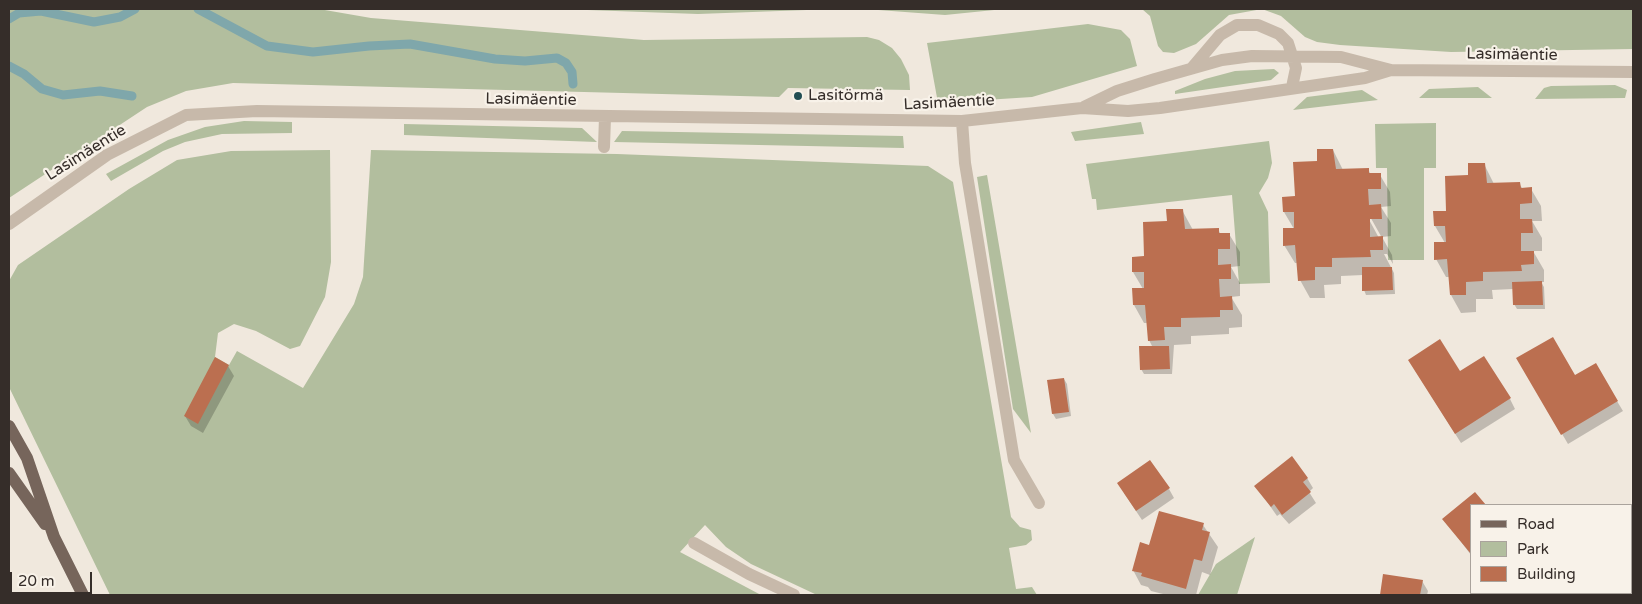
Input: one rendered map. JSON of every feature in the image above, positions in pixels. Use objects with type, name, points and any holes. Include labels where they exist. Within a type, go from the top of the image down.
[{"type":"main road","points":[[9,426],[27,458],[54,537],[83,595]]},
{"type":"main road","points":[[9,473],[54,537]]},
{"type":"street","points":[[1192,68],[1220,34],[1237,25],[1247,24],[1269,28],[1288,43],[1296,68],[1292,87]]},
{"type":"street","name":"Lasimäentie","points":[[1082,108],[1116,91],[1222,60],[1252,56],[1341,57],[1390,70],[1633,72]]},
{"type":"street","name":"Lasimäentie","points":[[9,224],[107,155],[186,116],[257,111],[962,121],[1082,108],[1128,111],[1160,108],[1292,87],[1365,78],[1390,70]]},
{"type":"street","points":[[604,147],[605,117]]},
{"type":"street","points":[[962,121],[966,163],[1014,460],[1039,503]]},
{"type":"street","points":[[694,543],[749,574],[794,595]]},
{"type":"green space","points":[[9,9],[319,9],[371,18],[644,40],[867,37],[879,40],[892,48],[901,59],[909,75],[910,90],[788,88],[779,97],[233,83],[186,91],[147,107],[9,198]]},
{"type":"green space","points":[[560,9],[834,9],[698,14]]},
{"type":"green space","points":[[865,9],[1004,9],[945,15]]},
{"type":"green space","points":[[1142,9],[1262,9],[1229,15],[1196,44],[1174,53],[1163,52],[1158,46],[1150,16]]},
{"type":"green space","points":[[1262,9],[1633,9],[1633,49],[1451,52],[1340,45],[1317,42],[1305,37],[1281,16]]},
{"type":"green space","points":[[1088,24],[1121,30],[1130,39],[1137,66],[1032,97],[938,103],[927,43]]},
{"type":"green space","points":[[1274,69],[1279,73],[1271,80],[1175,94],[1175,91],[1205,79],[1235,71]]},
{"type":"green space","points":[[1615,85],[1627,90],[1625,98],[1535,99],[1544,88],[1551,86]]},
{"type":"green space","points":[[1478,87],[1492,98],[1419,98],[1429,89]]},
{"type":"green space","points":[[1362,90],[1378,100],[1293,110],[1307,97]]},
{"type":"green space","points":[[244,121],[292,122],[292,133],[222,134],[185,142],[163,151],[111,181],[106,174],[168,140],[205,127]]},
{"type":"green space","points":[[1141,122],[1144,134],[1075,141],[1071,132]]},
{"type":"green space","points":[[1436,123],[1436,168],[1424,168],[1424,260],[1388,260],[1387,168],[1376,168],[1375,124]]},
{"type":"green space","points":[[404,124],[582,128],[597,142],[404,135]]},
{"type":"green space","points":[[622,131],[903,136],[904,148],[614,142]]},
{"type":"green space","points":[[1269,141],[1272,163],[1268,178],[1259,193],[1268,212],[1270,283],[1239,284],[1232,195],[1097,210],[1096,199],[1092,199],[1086,164]]},
{"type":"green space","points":[[330,150],[331,262],[325,297],[300,346],[290,349],[256,331],[234,324],[218,333],[215,357],[229,365],[237,351],[303,388],[354,304],[363,277],[371,150],[617,154],[928,166],[953,182],[1011,517],[1020,527],[1031,530],[1032,540],[1026,545],[1009,548],[1016,589],[1032,587],[1037,595],[817,595],[751,564],[726,547],[705,525],[680,552],[761,595],[110,595],[9,387],[9,281],[18,265],[129,189],[177,160],[231,151]]},
{"type":"green space","points":[[987,175],[1031,433],[1013,409],[977,177]]},
{"type":"green space","points":[[1255,537],[1237,595],[1198,595],[1216,564]]},
{"type":"building","points":[[1317,149],[1333,149],[1336,169],[1369,168],[1369,173],[1381,173],[1381,189],[1368,189],[1369,205],[1381,204],[1382,219],[1370,219],[1370,237],[1383,236],[1383,250],[1370,250],[1371,257],[1332,258],[1332,267],[1315,267],[1315,280],[1298,281],[1295,245],[1283,246],[1283,228],[1294,228],[1294,212],[1283,212],[1282,197],[1295,196],[1293,162],[1317,161]]},
{"type":"building","points":[[1468,163],[1485,163],[1487,183],[1520,182],[1521,188],[1532,187],[1532,203],[1520,204],[1520,219],[1532,219],[1533,233],[1521,233],[1521,251],[1534,251],[1534,264],[1521,265],[1522,271],[1483,272],[1483,281],[1466,282],[1466,295],[1450,295],[1447,259],[1434,260],[1434,242],[1446,242],[1445,226],[1434,226],[1433,211],[1446,211],[1445,176],[1468,175]]},
{"type":"building","points":[[1166,209],[1183,209],[1185,229],[1219,228],[1219,233],[1230,233],[1230,249],[1218,249],[1218,265],[1231,264],[1231,279],[1219,279],[1220,297],[1232,296],[1233,310],[1220,310],[1220,317],[1181,318],[1181,327],[1164,327],[1165,340],[1148,341],[1145,305],[1133,305],[1132,288],[1144,288],[1144,272],[1132,272],[1132,257],[1144,256],[1143,222],[1167,221]]},
{"type":"building","points":[[1362,267],[1392,267],[1393,290],[1362,291]]},
{"type":"building","points":[[1542,281],[1543,305],[1513,305],[1512,282]]},
{"type":"building","points":[[1553,337],[1575,375],[1596,363],[1618,401],[1561,435],[1516,358]]},
{"type":"building","points":[[1440,339],[1460,371],[1484,356],[1511,398],[1455,434],[1408,360]]},
{"type":"building","points":[[1139,346],[1169,346],[1170,369],[1140,370]]},
{"type":"building","points":[[215,357],[229,365],[198,424],[184,416]]},
{"type":"building","points":[[1064,378],[1069,412],[1052,414],[1047,380]]},
{"type":"building","points":[[1292,456],[1308,478],[1303,482],[1311,492],[1282,515],[1274,504],[1271,507],[1254,486]]},
{"type":"building","points":[[1150,460],[1170,488],[1136,511],[1117,483]]},
{"type":"building","points":[[1475,492],[1485,504],[1470,504],[1470,553],[1442,519]]},
{"type":"building","points":[[1159,511],[1204,523],[1202,530],[1210,532],[1202,561],[1194,559],[1186,589],[1141,576],[1142,573],[1132,571],[1140,542],[1149,545]]},
{"type":"building","points":[[1383,574],[1423,580],[1420,595],[1380,595]]},
{"type":"building","points":[[1538,594],[1539,595],[1519,595]]},
{"type":"building","points":[[1576,594],[1576,595],[1556,595]]},
{"type":"waterway","points":[[9,19],[19,13],[41,11],[94,22],[120,17],[135,9]]},
{"type":"waterway","points":[[198,9],[267,46],[313,52],[410,44],[495,59],[525,61],[557,58],[566,63],[572,72],[573,84]]},
{"type":"waterway","points":[[9,66],[24,74],[42,89],[63,95],[100,91],[132,96]]},
{"type":"place","name":"Lasitörmä","points":[[798,96]]}]
